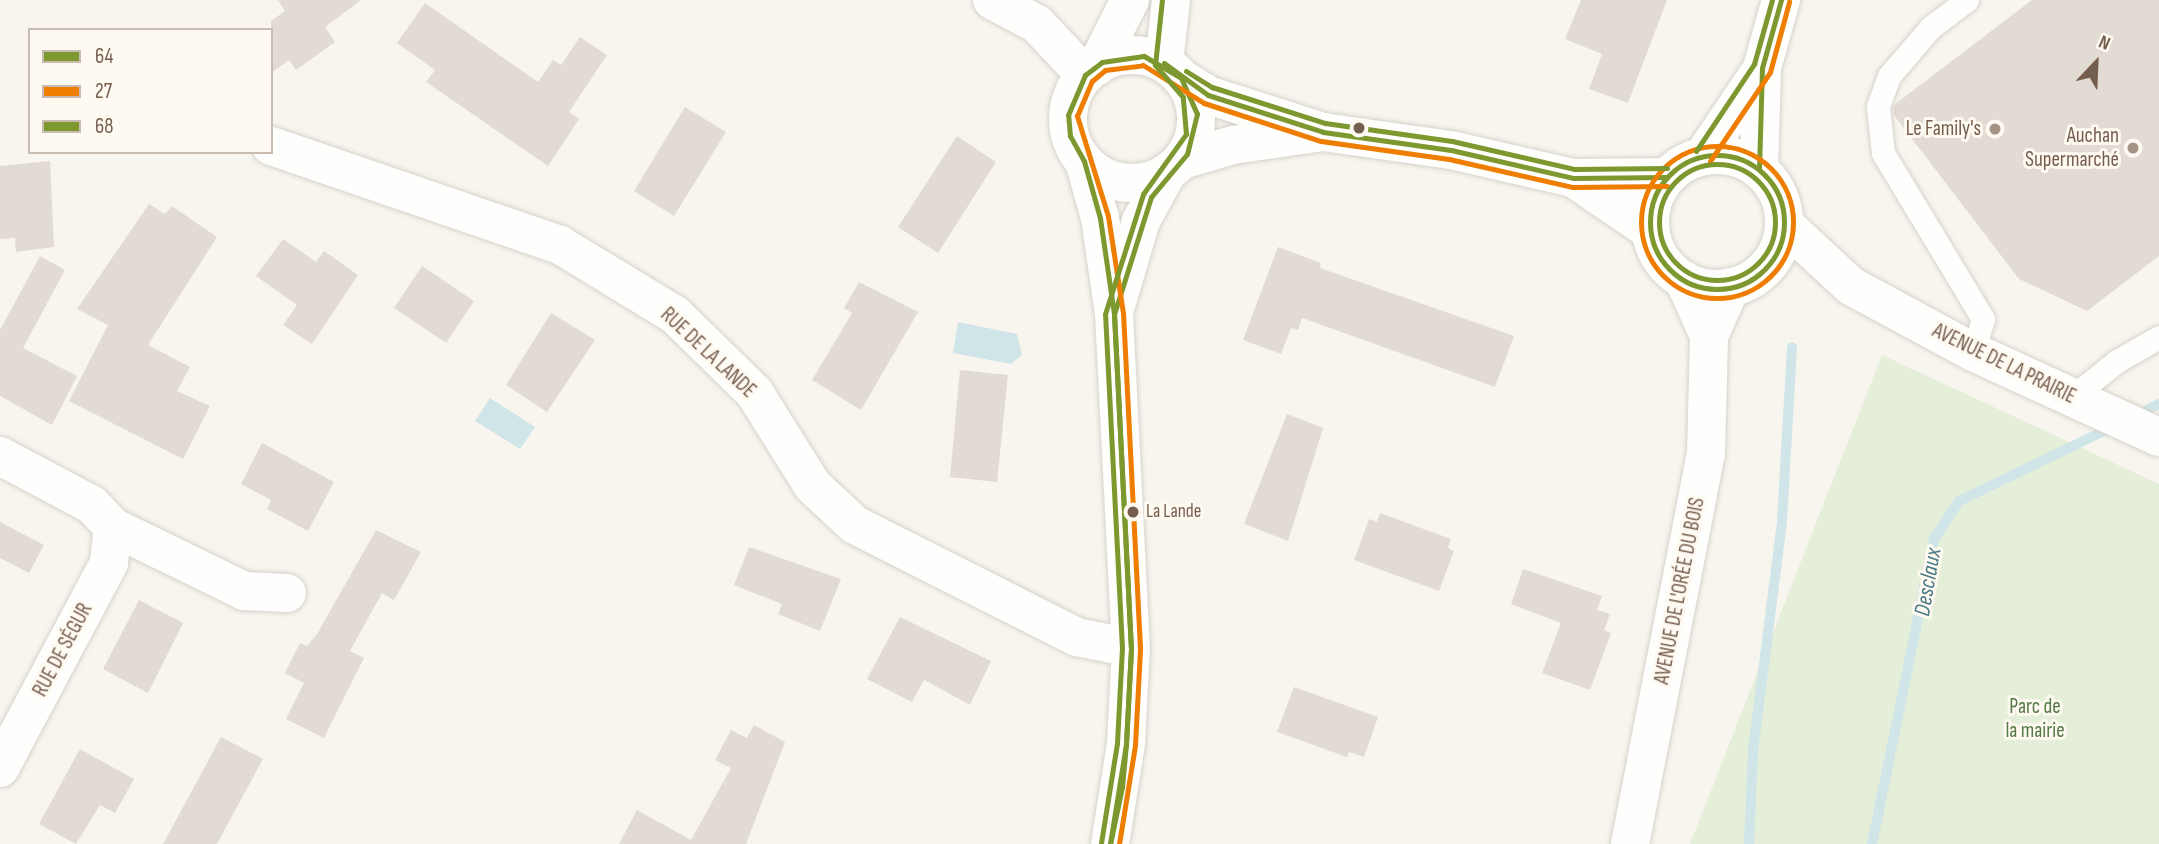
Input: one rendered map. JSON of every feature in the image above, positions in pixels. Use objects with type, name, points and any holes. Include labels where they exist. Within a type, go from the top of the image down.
[{"type":"street","points":[[992,0],[1037,24],[1090,71]]},
{"type":"street","points":[[1110,844],[1122,787],[1131,648],[1114,314],[1100,218],[1084,161],[1070,136],[1068,115],[1130,0]]},
{"type":"street","points":[[1114,314],[1141,221],[1195,135],[1197,114],[1173,71],[1171,0]]},
{"type":"street","points":[[1759,169],[1762,68],[1781,0]]},
{"type":"street","points":[[1090,71],[1122,56],[1173,71],[1208,95],[1323,132],[1439,148],[1573,178],[1667,177]]},
{"type":"street","points":[[1703,156],[1762,68]]},
{"type":"street","points":[[1084,161],[1113,181],[1135,184],[1233,145],[1323,132]]},
{"type":"street","name":"RUE DE LA LANDE","points":[[273,147],[560,246],[675,315],[754,392],[813,486],[855,526],[1077,636],[1131,648]]},
{"type":"street","points":[[1725,154],[1759,169],[1775,187],[1784,224],[1779,247],[1746,279],[1709,336],[1684,280],[1660,257],[1651,232],[1655,195],[1667,177],[1703,156],[1725,154]]},
{"type":"street","points":[[1573,178],[1651,232]]},
{"type":"street","name":"AVENUE DE LA PRAIRIE","points":[[1784,224],[1851,286],[1973,352],[2136,427]]},
{"type":"street","name":"AVENUE DE LA PRAIRIE","points":[[1684,280],[1714,289],[1746,279],[1851,286]]},
{"type":"street","name":"AVENUE DE L'ORÉE DU BOIS","points":[[1630,844],[1706,454],[1709,336]]},
{"type":"street","points":[[0,456],[92,505],[113,527],[244,592],[288,593]]},
{"type":"street","name":"RUE DE SÉGUR","points":[[0,768],[109,563],[113,527]]},
{"type":"lane","points":[[1931,27],[1936,0]]},
{"type":"lane","points":[[1966,0],[1931,27],[1889,76],[1878,107],[1883,153],[1983,319],[1973,352]]},
{"type":"lane","points":[[2071,398],[2117,360],[2159,337]]},
{"type":"green space","name":"Parc de la mairie","points":[[1882,355],[2159,484],[2159,844],[1690,844]]},
{"type":"shaded area","points":[[958,322],[1017,334],[1022,355],[1011,364],[953,353]]},
{"type":"shaded area","points":[[490,398],[535,427],[520,449],[475,421]]},
{"type":"building","points":[[278,0],[361,0],[325,27],[335,42],[296,70],[289,60],[273,72],[271,21],[285,11]]},
{"type":"building","points":[[1581,0],[1667,0],[1628,103],[1589,89],[1602,54],[1565,39]]},
{"type":"building","points":[[2032,0],[2159,0],[2159,256],[2087,311],[2019,279],[1893,114],[1894,105]]},
{"type":"building","points":[[425,3],[538,82],[553,60],[561,65],[580,37],[607,55],[569,112],[579,119],[548,166],[426,82],[435,70],[397,43]]},
{"type":"building","points":[[685,107],[726,132],[674,216],[634,191]]},
{"type":"building","points":[[957,136],[996,162],[938,253],[898,227]]},
{"type":"building","points":[[50,161],[54,247],[16,252],[15,238],[0,239],[0,166]]},
{"type":"building","points":[[149,204],[165,214],[172,206],[217,237],[148,345],[190,367],[177,391],[210,406],[183,459],[69,401],[108,325],[77,309]]},
{"type":"building","points":[[283,239],[316,262],[324,251],[358,275],[312,344],[283,325],[297,305],[256,276]]},
{"type":"building","points":[[1278,247],[1321,263],[1320,268],[1514,336],[1495,387],[1302,318],[1298,330],[1291,328],[1281,354],[1243,340]]},
{"type":"building","points":[[40,256],[65,270],[23,348],[77,376],[52,425],[0,396],[0,330]]},
{"type":"building","points":[[422,266],[474,301],[446,343],[394,308]]},
{"type":"building","points":[[859,282],[918,312],[861,410],[812,380],[852,313],[844,308]]},
{"type":"building","points":[[551,313],[595,340],[547,412],[506,385]]},
{"type":"building","points":[[960,370],[1008,375],[997,482],[950,477]]},
{"type":"building","points":[[1287,414],[1323,428],[1288,541],[1244,524]]},
{"type":"building","points":[[262,443],[334,482],[308,531],[267,509],[271,500],[241,484]]},
{"type":"building","points":[[1380,513],[1451,539],[1448,548],[1454,551],[1439,591],[1354,560],[1369,519],[1377,522]]},
{"type":"building","points":[[0,522],[44,545],[29,573],[0,558]]},
{"type":"building","points":[[376,530],[421,552],[394,600],[382,593],[350,651],[364,658],[324,738],[286,719],[304,683],[285,673],[300,643],[307,646],[317,634]]},
{"type":"building","points":[[749,547],[841,579],[820,631],[778,614],[782,604],[734,585]]},
{"type":"building","points":[[1523,569],[1602,596],[1597,610],[1610,614],[1604,630],[1611,633],[1590,690],[1542,673],[1561,623],[1511,604]]},
{"type":"building","points":[[139,600],[183,623],[148,693],[103,669]]},
{"type":"building","points":[[900,617],[991,661],[970,705],[924,680],[912,702],[867,679]]},
{"type":"building","points":[[1294,687],[1378,717],[1364,757],[1349,752],[1347,757],[1277,732]]},
{"type":"building","points":[[754,725],[785,742],[746,844],[619,844],[637,810],[691,840],[731,768],[715,760],[731,730],[747,738]]},
{"type":"building","points":[[221,737],[263,759],[217,844],[163,844]]},
{"type":"building","points":[[80,749],[134,779],[115,813],[100,805],[76,844],[39,824]]},
{"type":"waterway","name":"Desclaux","points":[[1749,844],[1753,751],[1782,521],[1792,347]]},
{"type":"waterway","name":"Desclaux","points":[[2135,416],[2159,404]]},
{"type":"waterway","name":"Desclaux","points":[[1872,844],[1934,539],[1959,501],[2114,426]]},
{"type":"transit line","name":"68","points":[[1101,843],[1117,743],[1122,648],[1105,314],[1143,194],[1186,134],[1183,97],[1155,65],[1162,0]]},
{"type":"transit line","name":"68","points":[[1696,151],[1754,64],[1772,0]]},
{"type":"transit line","name":"64","points":[[1759,169],[1762,68],[1781,0]]},
{"type":"transit line","name":"27","points":[[1710,161],[1770,72],[1789,2]]},
{"type":"transit line","name":"64","points":[[1144,56],[1181,78],[1197,114],[1187,154],[1151,197],[1114,314],[1100,218],[1084,161],[1070,136],[1068,115],[1085,75],[1102,62],[1144,56]]},
{"type":"transit line","name":"64","points":[[1164,63],[1208,95],[1323,132],[1451,150],[1573,178],[1667,177]]},
{"type":"transit line","name":"27","points":[[1119,844],[1135,745],[1140,648],[1123,313],[1108,216],[1077,116],[1092,81],[1105,70],[1143,65],[1204,103],[1321,141],[1449,159],[1572,187],[1667,186]]},
{"type":"transit line","name":"68","points":[[1186,71],[1212,87],[1325,123],[1452,141],[1574,169],[1667,168]]},
{"type":"transit line","name":"27","points":[[1717,146],[1746,152],[1771,168],[1787,193],[1793,222],[1787,251],[1771,276],[1746,292],[1717,298],[1688,292],[1663,276],[1647,251],[1641,222],[1647,193],[1663,168],[1688,152],[1717,146]]},
{"type":"transit line","name":"64","points":[[1717,155],[1743,160],[1764,175],[1779,196],[1784,222],[1779,248],[1764,269],[1743,284],[1717,289],[1691,284],[1670,269],[1655,248],[1650,222],[1655,196],[1670,175],[1691,160],[1717,155]]},
{"type":"transit line","name":"68","points":[[1717,164],[1739,168],[1758,181],[1771,200],[1775,222],[1771,244],[1758,263],[1739,276],[1717,280],[1695,276],[1676,263],[1663,244],[1659,222],[1663,200],[1676,181],[1695,168],[1717,164]]},
{"type":"transit line","name":"64","points":[[1114,314],[1131,648]]},
{"type":"transit line","name":"64","points":[[1114,314],[1131,648]]},
{"type":"transit line","name":"64","points":[[1126,744],[1131,648]]},
{"type":"transit line","name":"64","points":[[1126,744],[1131,648]]},
{"type":"transit line","name":"64","points":[[1126,744],[1122,787],[1110,844],[1126,744]]},
{"type":"place","name":"Le Family's","points":[[1995,129]]},
{"type":"place","name":"Auchan Supermarché","points":[[2133,148]]},
{"type":"place","name":"La Lande","points":[[1133,512]]}]
